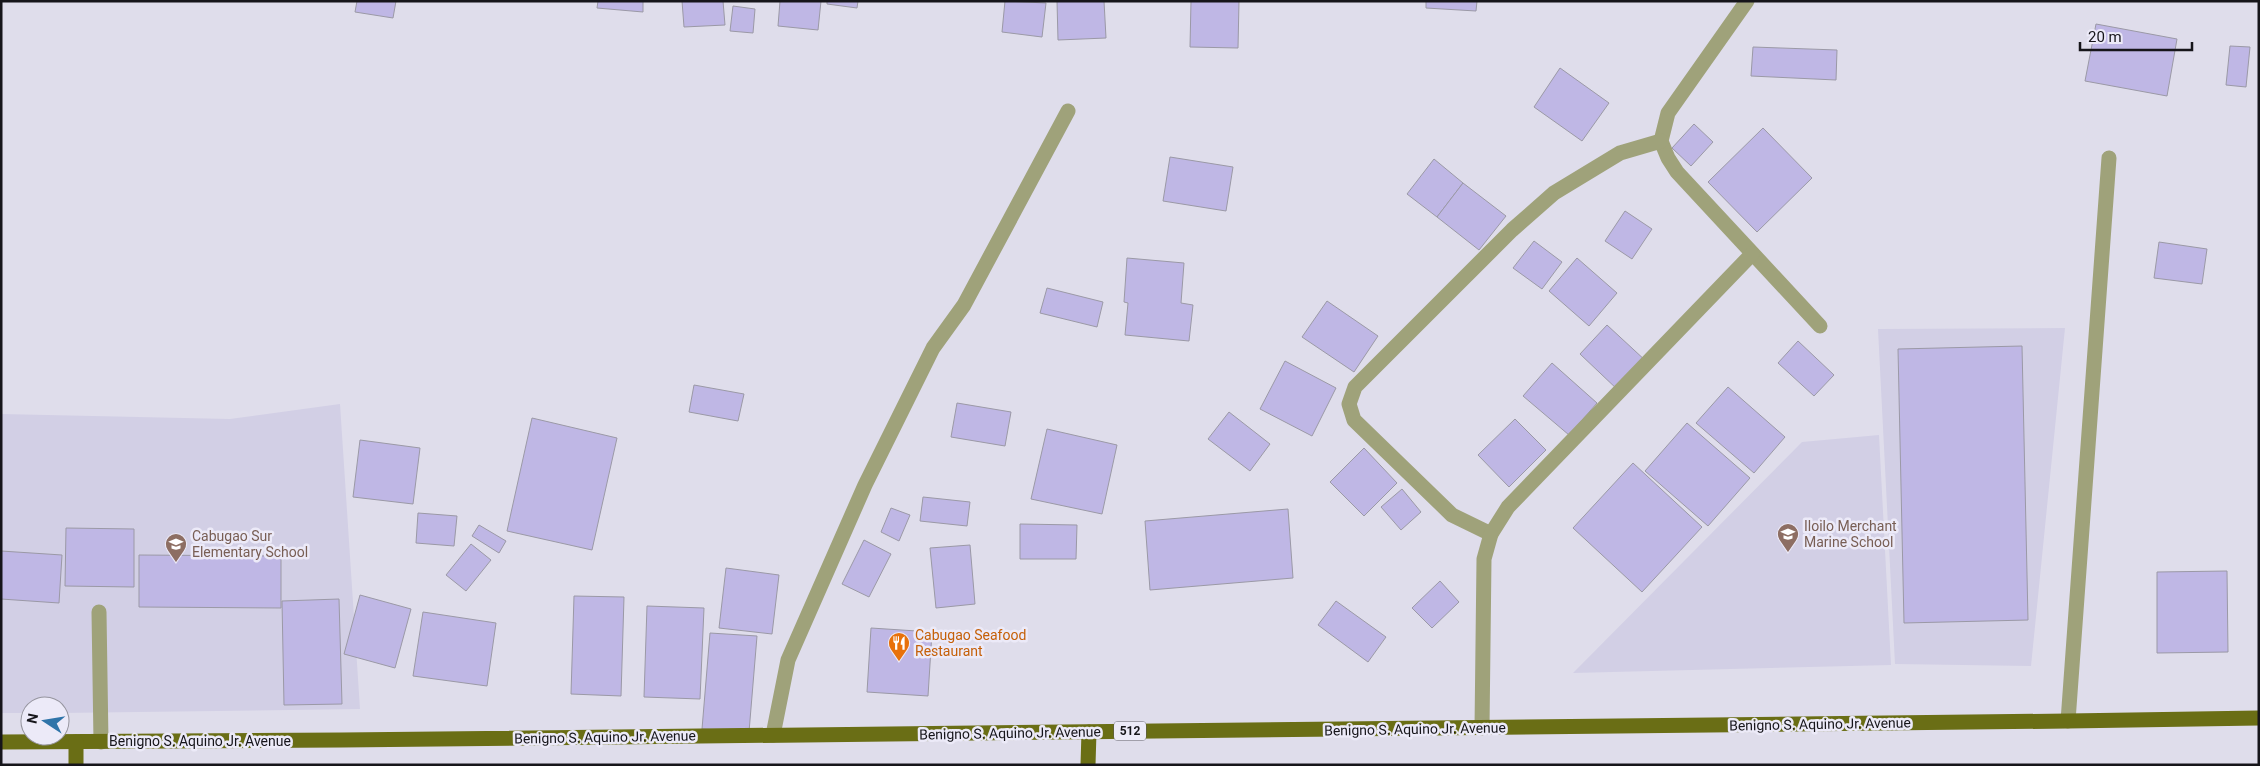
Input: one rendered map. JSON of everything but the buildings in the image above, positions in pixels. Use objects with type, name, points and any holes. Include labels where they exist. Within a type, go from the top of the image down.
[{"type":"main road","name":"Benigno S. Aquino Jr. Avenue","points":[[1,742],[773,736],[2068,722],[2259,718]]},
{"type":"main road","points":[[1088,732],[1088,765]]},
{"type":"main road","points":[[76,742],[76,765]]},
{"type":"street","points":[[1747,1],[1668,113],[1661,141],[1668,158],[1677,172],[1820,326]]},
{"type":"street","points":[[773,736],[788,660],[865,485],[933,348],[964,305],[1068,112]]},
{"type":"street","points":[[1491,534],[1452,516],[1354,420],[1349,404],[1356,387],[1512,230],[1554,193],[1620,153],[1661,141]]},
{"type":"street","points":[[2068,722],[2109,158]]},
{"type":"street","points":[[1482,728],[1484,559],[1491,534],[1508,507],[1752,254]]},
{"type":"street","points":[[99,612],[101,742]]},
{"type":"shaded area","points":[[2065,328],[2031,666],[1895,664],[1878,329]]},
{"type":"shaded area","name":"Cabugao Sur Elementary School","points":[[340,404],[360,709],[70,713],[70,696],[20,696],[20,713],[1,713],[1,414],[230,419]]},
{"type":"shaded area","name":"Iloilo Merchant Marine School","points":[[1879,435],[1891,665],[1573,673],[1802,442]]},
{"type":"place","name":"Iloilo Merchant Marine School","points":[[1788,553]]},
{"type":"place","name":"Cabugao Sur Elementary School","points":[[176,563]]},
{"type":"place","name":"Cabugao Seafood Restaurant","points":[[899,662]]}]
